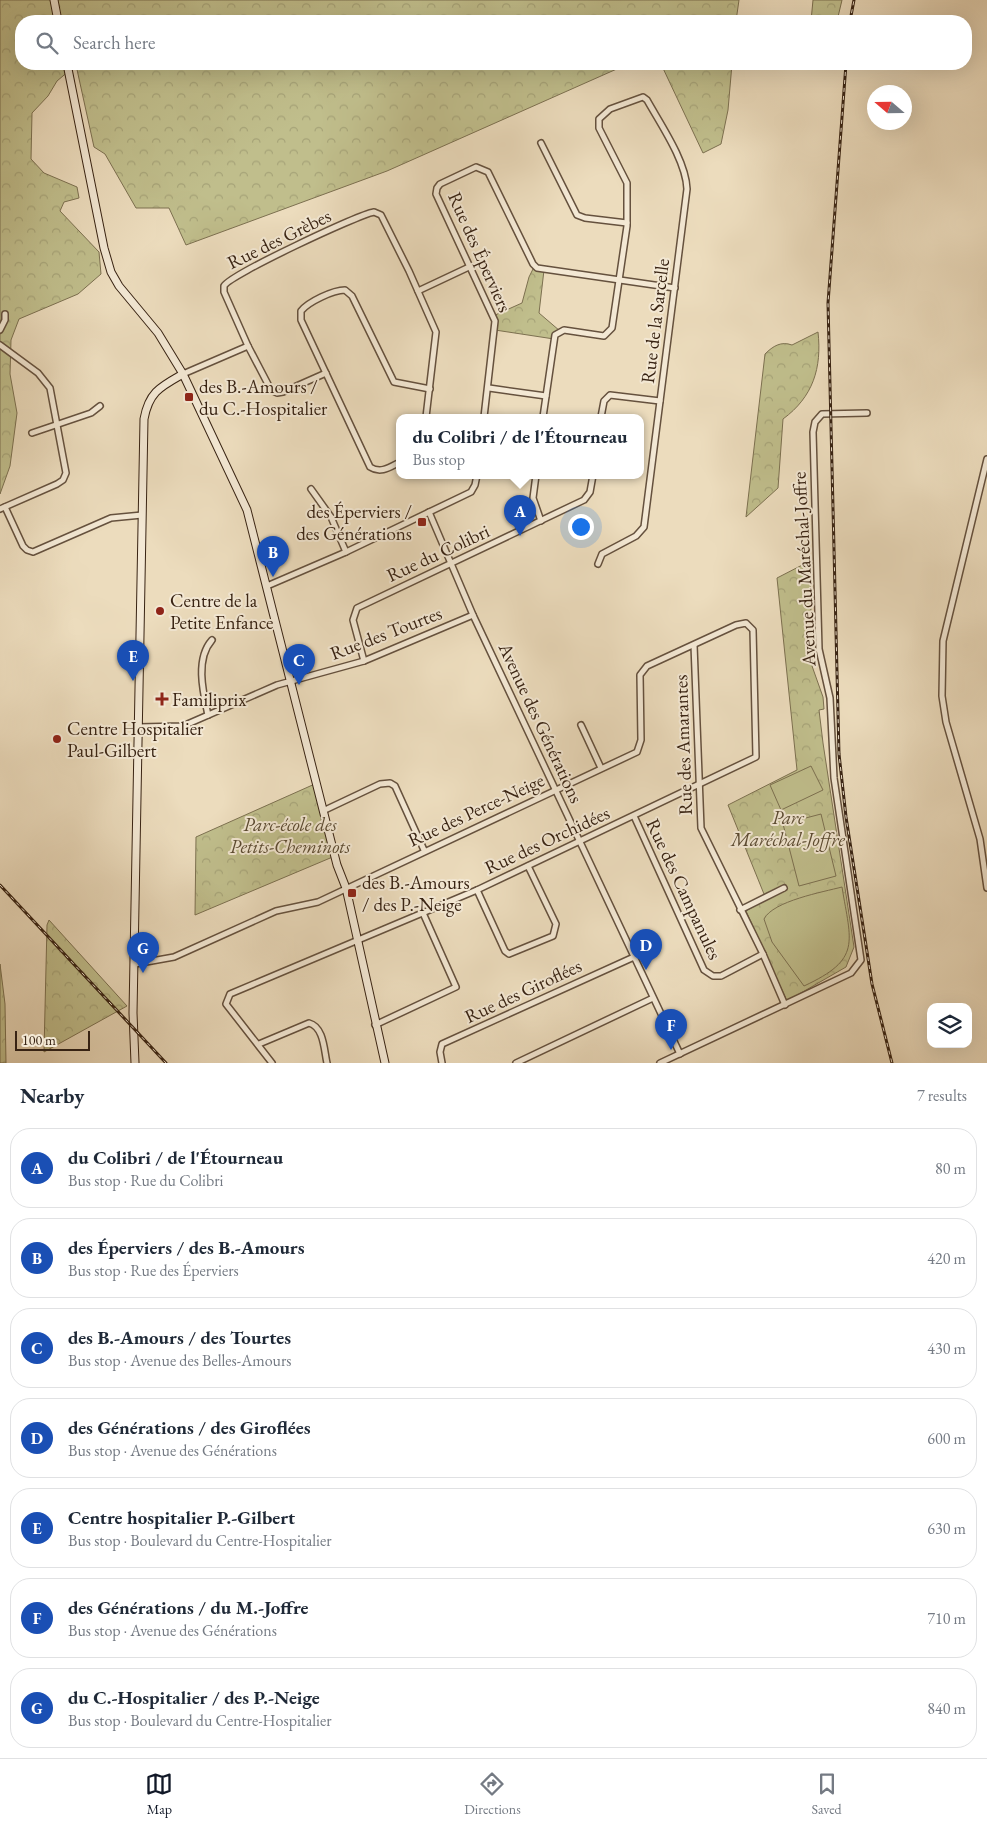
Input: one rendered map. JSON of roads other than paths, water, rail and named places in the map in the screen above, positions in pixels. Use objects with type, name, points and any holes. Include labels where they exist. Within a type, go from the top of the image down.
[{"type":"street","points":[[54,0],[57,15]]},
{"type":"street","points":[[68,70],[104,248],[112,272],[119,286],[158,333],[182,374],[247,510],[338,865],[346,888],[385,1063]]},
{"type":"street","name":"Rue de la Sarcelle","points":[[598,564],[602,554],[636,536],[644,527],[688,189],[687,178],[660,123],[647,100],[643,97],[610,109],[599,119],[600,128],[627,183],[627,223]]},
{"type":"street","points":[[542,143],[577,215],[585,218],[627,223],[612,328],[604,336],[564,330],[555,335],[543,414]]},
{"type":"street","name":"Rue des Éperviers","points":[[485,414],[489,388],[495,321],[436,194],[436,188],[440,184],[476,167],[483,168],[488,172],[534,266],[542,270],[619,280]]},
{"type":"street","name":"Rue des Grèbes","points":[[326,373],[277,393],[269,387],[224,292],[226,281],[371,212],[381,215],[436,332],[426,414]]},
{"type":"street","points":[[418,291],[469,267]]},
{"type":"street","points":[[619,280],[675,288]]},
{"type":"street","points":[[396,464],[383,470],[375,470],[370,467],[300,314],[305,306],[337,291],[345,290],[352,296],[394,382],[430,389]]},
{"type":"street","points":[[0,330],[5,320],[5,314]]},
{"type":"street","points":[[0,345],[45,380],[50,388],[65,465],[63,480],[3,508],[23,546],[33,552],[110,518],[142,516]]},
{"type":"street","points":[[135,1063],[133,1013],[144,419],[147,403],[157,389],[182,374],[248,346]]},
{"type":"street","points":[[489,388],[546,396]]},
{"type":"street","points":[[602,414],[604,401],[610,396],[660,401]]},
{"type":"street","points":[[32,433],[91,413],[100,406]]},
{"type":"street","name":"Avenue du Maréchal-Joffre","points":[[660,1063],[851,973],[861,960],[834,778],[830,698],[819,649],[813,432],[815,422],[822,414],[866,413]]},
{"type":"street","points":[[987,459],[943,640],[942,696],[946,722],[980,839],[987,888]]},
{"type":"street","points":[[267,586],[346,552],[471,492],[475,479]]},
{"type":"street","points":[[535,479],[533,498],[541,521]]},
{"type":"street","name":"Rue du Colibri","points":[[364,661],[353,620],[355,610],[450,562],[584,500],[590,492],[592,479]]},
{"type":"street","points":[[311,489],[331,517],[346,552]]},
{"type":"street","name":"Avenue des Générations","points":[[429,512],[473,615],[680,1054]]},
{"type":"street","name":"Rue des Tourtes","points":[[139,726],[176,727],[291,680],[364,661],[473,615]]},
{"type":"street","name":"Rue des Perce-Neige","points":[[135,964],[174,957],[276,911],[318,902],[424,850],[637,752],[640,747],[640,675],[647,666],[736,625],[746,624],[753,630]]},
{"type":"street","name":"Rue des Orchidées","points":[[259,1044],[226,1004],[230,994],[477,890],[756,757],[753,630]]},
{"type":"street","points":[[208,715],[202,688],[202,664],[204,651],[212,640]]},
{"type":"street","name":"Rue des Amarantes","points":[[694,645],[701,828],[763,954],[784,1005]]},
{"type":"street","points":[[580,725],[601,768]]},
{"type":"street","points":[[325,810],[380,784],[390,783],[394,786],[424,850]]},
{"type":"street","name":"Rue des Campanules","points":[[634,816],[704,970],[714,976],[720,976],[763,954]]},
{"type":"street","points":[[477,890],[505,951],[509,954],[514,954],[553,936],[556,924],[528,866]]},
{"type":"street","points":[[740,910],[784,888]]},
{"type":"street","points":[[375,1025],[456,987],[423,913]]},
{"type":"street","name":"Rue des Giroflées","points":[[442,1063],[440,1052],[442,1044],[634,957]]},
{"type":"street","points":[[516,1063],[653,998]]},
{"type":"street","points":[[272,1063],[259,1044],[309,1022],[314,1024],[319,1030],[327,1063]]},
{"type":"railway","points":[[851,15],[854,0]]},
{"type":"railway","points":[[846,70],[828,303],[839,754],[846,817],[872,984],[892,1063]]},
{"type":"railway","points":[[0,885],[166,1063]]},
{"type":"place","name":"des B.-Amours / du C.-Hospitalier","points":[[189,397]]},
{"type":"place","name":"des Éperviers / des Générations","points":[[422,522]]},
{"type":"place","name":"du Colibri / de l'Étourneau","points":[[520,536]]},
{"type":"place","name":"des Éperviers / des B.-Amours","points":[[273,577]]},
{"type":"place","name":"Centre de la Petite Enfance","points":[[160,611]]},
{"type":"place","name":"Centre hospitalier P.-Gilbert","points":[[133,681]]},
{"type":"place","name":"des B.-Amours / des Tourtes","points":[[299,685]]},
{"type":"place","name":"Familiprix","points":[[162,699]]},
{"type":"place","name":"Centre Hospitalier Paul-Gilbert","points":[[57,739]]},
{"type":"place","name":"des B.-Amours / des P.-Neige","points":[[352,893]]},
{"type":"place","name":"des Générations / des Giroflées","points":[[646,970]]},
{"type":"place","name":"du C.-Hospitalier / des P.-Neige","points":[[143,973]]},
{"type":"place","name":"des Générations / du M.-Joffre","points":[[671,1050]]},
{"type":"park label","name":"Parc Maréchal-Joffre","points":[[788,828]]},
{"type":"park label","name":"Parc-école des Petits-Cheminots","points":[[290,835]]}]
